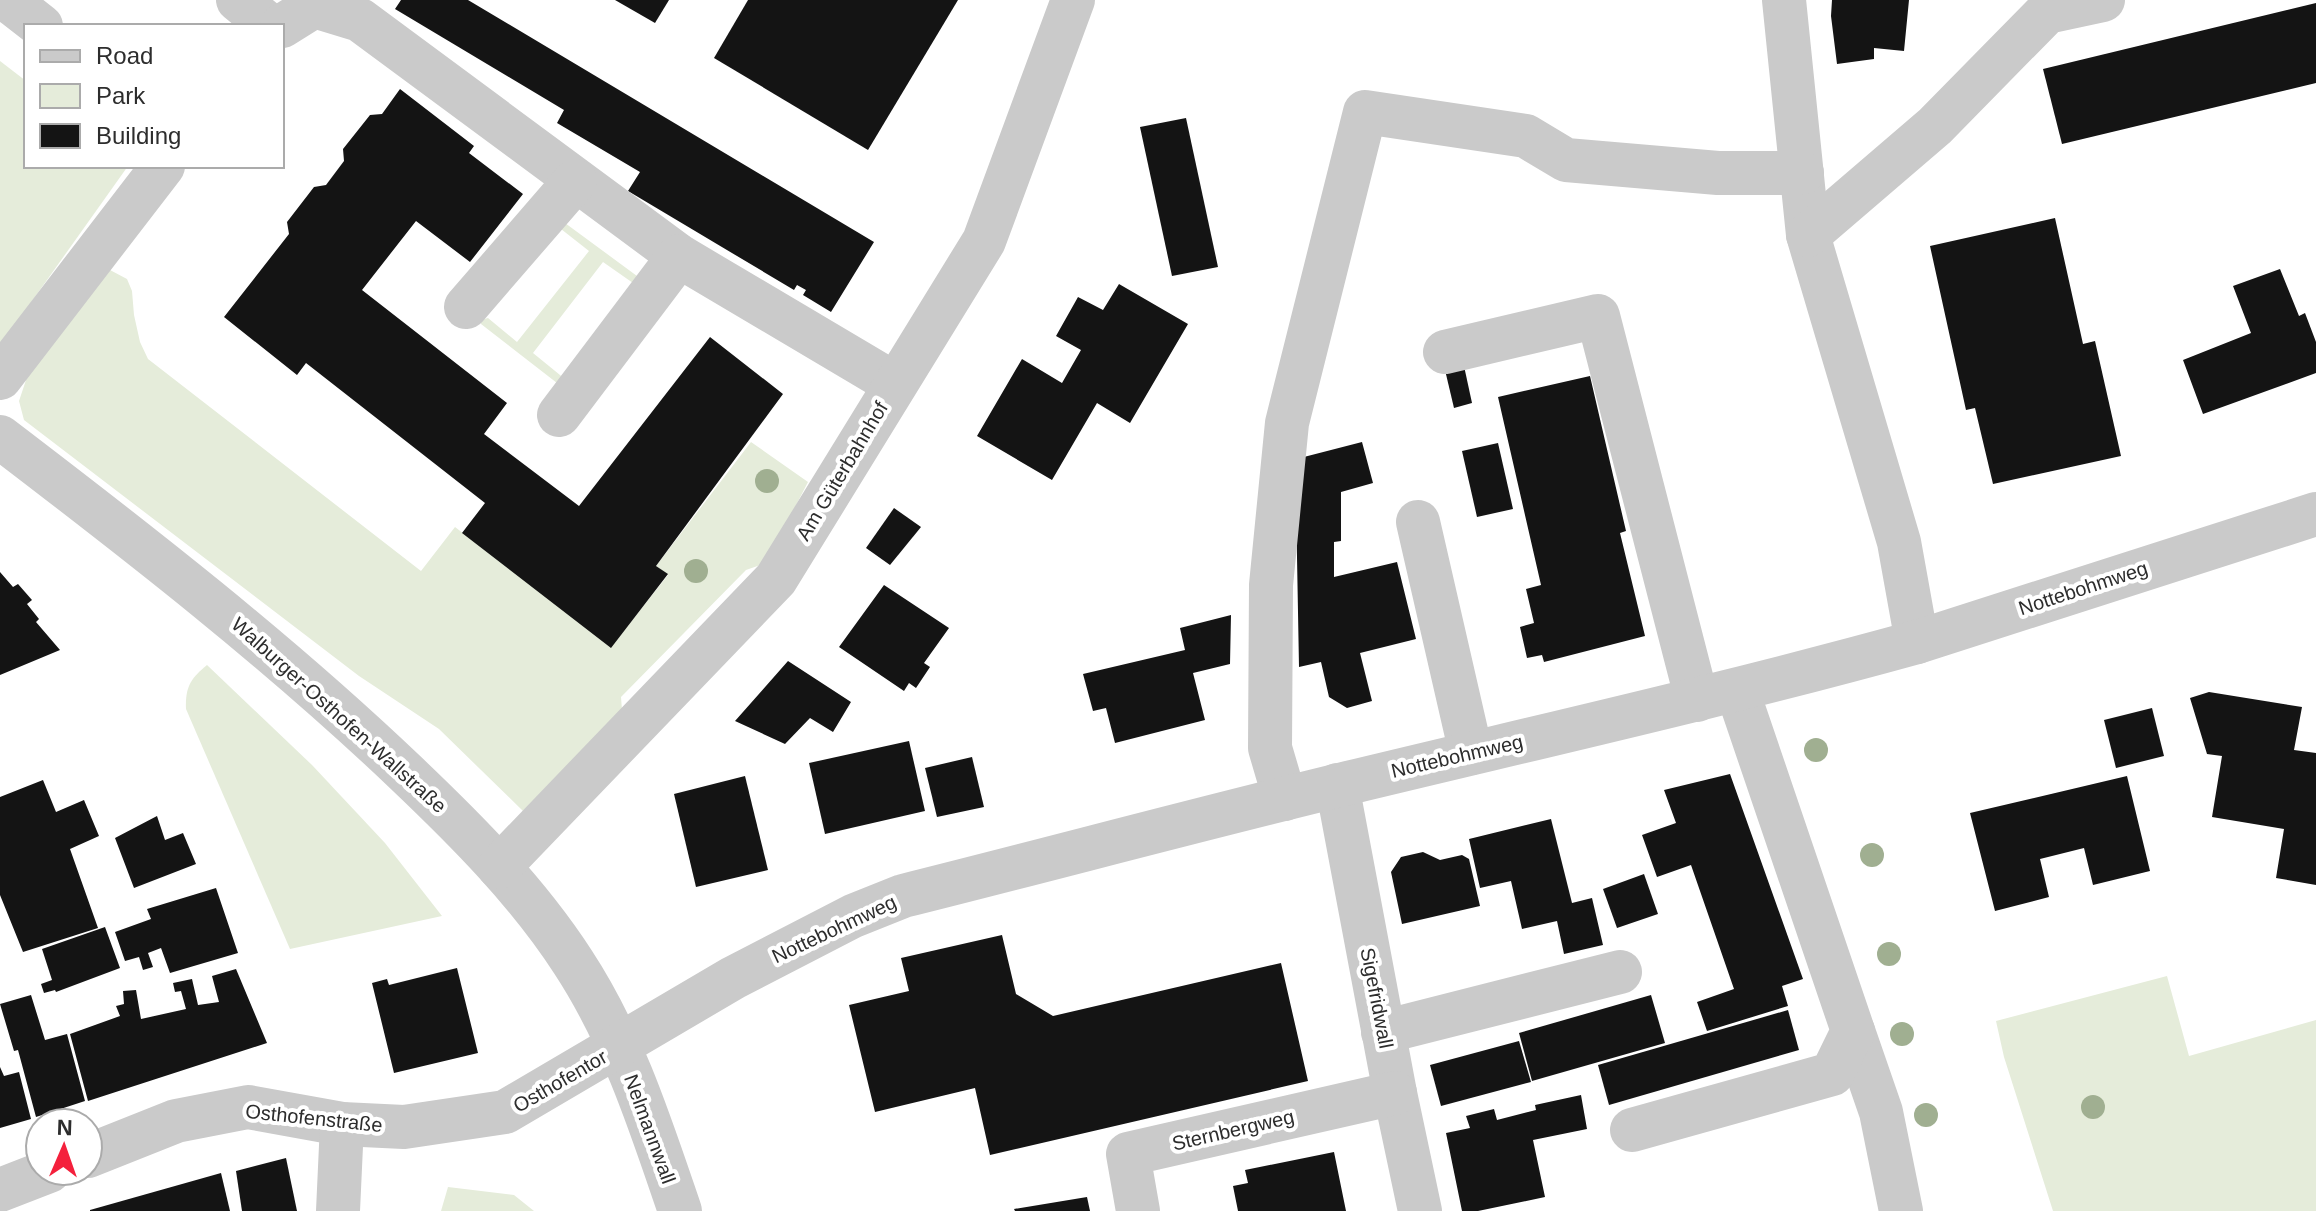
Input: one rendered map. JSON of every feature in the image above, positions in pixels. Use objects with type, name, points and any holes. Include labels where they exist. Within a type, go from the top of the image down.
[{"type":"street","points":[[238,0],[268,24]]},
{"type":"street","name":"Am Güterbahnhof","points":[[499,867],[776,579],[984,241],[1073,0]]},
{"type":"street","points":[[1784,0],[1808,235],[1899,542],[1917,642]]},
{"type":"street","points":[[1808,235],[1935,126],[2047,12],[2103,0]]},
{"type":"street","points":[[284,25],[314,6],[360,20],[679,256],[895,384]]},
{"type":"street","points":[[1285,799],[1270,748],[1271,585],[1287,423],[1365,112],[1526,136],[1566,160],[1718,173],[1802,173]]},
{"type":"street","points":[[0,378],[161,168]]},
{"type":"street","points":[[466,307],[575,181]]},
{"type":"street","points":[[559,415],[679,256]]},
{"type":"street","points":[[1445,352],[1598,316],[1717,695],[1853,1031],[1881,1112],[1901,1211]]},
{"type":"street","name":"Walburger-Osthofen-Wallstraße","points":[[0,437],[180,574],[392,759],[499,867],[533,907],[574,962],[620,1046]]},
{"type":"street","name":"Nottebohmweg","points":[[620,1046],[733,978],[853,916],[903,896],[1337,785],[1717,695],[1917,642],[2316,514]]},
{"type":"street","points":[[1418,522],[1471,753]]},
{"type":"street","name":"Sigefridwall","points":[[1337,785],[1420,1211]]},
{"type":"street","points":[[1383,1032],[1620,972]]},
{"type":"street","points":[[1632,1130],[1832,1074],[1853,1031]]},
{"type":"street","name":"Osthofentor","points":[[404,1127],[505,1112],[620,1046]]},
{"type":"street","name":"Nelmannwall","points":[[620,1046],[680,1211]]},
{"type":"street","name":"Sternbergweg","points":[[1138,1211],[1128,1154],[1395,1093]]},
{"type":"street","name":"Osthofenstraße","points":[[104,1150],[176,1121],[248,1107],[342,1124],[404,1127]]},
{"type":"street","points":[[338,1211],[342,1124]]},
{"type":"street","points":[[0,1190],[24,1181]]},
{"type":"green space","points":[[0,61],[24,79],[24,168],[127,168],[0,346]]},
{"type":"green space","points":[[565,223],[637,276],[633,283],[603,262],[533,353],[562,377],[557,383],[481,324],[481,320],[488,318],[517,342],[589,251],[561,229]]},
{"type":"green space","points":[[110,270],[127,279],[132,291],[140,342],[148,359],[421,571],[455,527],[611,647],[668,575],[656,566],[751,442],[808,482],[766,563],[746,570],[621,697],[622,710],[523,811],[439,729],[359,676],[24,420],[19,401],[27,377]]},
{"type":"green space","points":[[207,665],[312,765],[385,843],[442,916],[290,949],[186,709],[190,684]]},
{"type":"green space","points":[[2167,976],[2189,1056],[2316,1020],[2316,1211],[2053,1211],[2004,1057],[1996,1021]]},
{"type":"green space","points":[[448,1187],[514,1195],[534,1211],[441,1211]]},
{"type":"building","points":[[401,0],[468,0],[874,242],[831,312],[803,295],[806,290],[797,285],[794,290],[628,191],[640,172],[557,123],[564,110],[395,9]]},
{"type":"building","points":[[615,0],[669,0],[655,23]]},
{"type":"building","points":[[748,0],[958,0],[868,150],[714,58]]},
{"type":"building","points":[[1832,0],[1909,0],[1904,51],[1874,48],[1874,59],[1837,64]]},
{"type":"building","points":[[2316,3],[2316,83],[2062,144],[2043,69]]},
{"type":"building","points":[[400,89],[474,146],[469,153],[523,194],[470,262],[416,221],[362,290],[507,403],[484,434],[579,506],[710,337],[783,394],[656,566],[668,574],[611,648],[462,533],[485,503],[306,363],[297,375],[224,317],[289,234],[287,222],[314,187],[326,185],[344,161],[343,149],[370,115],[382,114]]},
{"type":"building","points":[[1186,118],[1218,267],[1172,276],[1140,127]]},
{"type":"building","points":[[2055,218],[2083,344],[2095,341],[2121,456],[1993,484],[1975,408],[1966,410],[1930,246]]},
{"type":"building","points":[[2280,269],[2299,316],[2305,313],[2316,342],[2316,373],[2203,414],[2183,360],[2251,333],[2233,286]]},
{"type":"building","points":[[1119,284],[1188,324],[1130,423],[1097,403],[1052,480],[977,436],[1022,359],[1062,383],[1081,350],[1056,336],[1078,297],[1103,310]]},
{"type":"building","points":[[1464,366],[1472,403],[1454,408],[1445,370]]},
{"type":"building","points":[[1590,376],[1626,531],[1620,533],[1645,636],[1544,662],[1542,655],[1527,658],[1520,627],[1534,623],[1526,589],[1541,585],[1498,397]]},
{"type":"building","points":[[1362,442],[1373,483],[1341,492],[1341,541],[1334,542],[1334,577],[1397,562],[1416,639],[1360,653],[1372,701],[1347,708],[1329,697],[1321,662],[1299,667],[1296,502],[1300,458]]},
{"type":"building","points":[[1498,443],[1513,509],[1477,517],[1462,451]]},
{"type":"building","points":[[894,508],[921,527],[890,565],[866,548]]},
{"type":"building","points":[[0,572],[13,587],[18,584],[32,600],[27,604],[39,619],[36,622],[60,650],[0,675]]},
{"type":"building","points":[[884,585],[949,628],[924,663],[930,667],[916,688],[909,683],[904,691],[839,647]]},
{"type":"building","points":[[1231,615],[1230,664],[1193,673],[1205,720],[1115,743],[1106,708],[1093,711],[1083,674],[1185,650],[1180,628]]},
{"type":"building","points":[[788,661],[851,702],[833,732],[810,718],[785,744],[735,721]]},
{"type":"building","points":[[2209,692],[2302,707],[2294,750],[2316,753],[2316,885],[2276,878],[2284,829],[2212,817],[2222,756],[2207,754],[2190,698]]},
{"type":"building","points":[[2152,708],[2164,756],[2116,768],[2104,720]]},
{"type":"building","points":[[909,741],[925,811],[825,834],[809,763]]},
{"type":"building","points":[[972,757],[984,807],[937,817],[925,768]]},
{"type":"building","points":[[1730,774],[1803,979],[1782,986],[1788,1006],[1707,1031],[1697,1002],[1734,989],[1691,865],[1657,877],[1642,835],[1676,823],[1664,790]]},
{"type":"building","points":[[745,776],[768,870],[696,887],[674,794]]},
{"type":"building","points":[[2127,776],[2150,871],[2093,885],[2084,848],[2040,859],[2049,897],[1995,911],[1970,813]]},
{"type":"building","points":[[43,780],[56,812],[84,800],[99,836],[70,849],[98,928],[23,952],[0,895],[0,797]]},
{"type":"building","points":[[157,816],[165,840],[183,833],[196,864],[134,888],[115,838]]},
{"type":"building","points":[[1551,819],[1572,903],[1592,898],[1603,945],[1564,954],[1557,921],[1522,929],[1511,881],[1480,888],[1469,839]]},
{"type":"building","points":[[1423,852],[1440,860],[1462,855],[1469,859],[1480,906],[1402,924],[1391,872],[1401,857]]},
{"type":"building","points":[[1644,874],[1658,914],[1617,928],[1603,889]]},
{"type":"building","points":[[216,888],[238,953],[170,973],[161,948],[148,953],[153,967],[143,970],[139,957],[125,961],[115,932],[151,919],[147,909]]},
{"type":"building","points":[[105,927],[120,968],[56,992],[44,993],[41,984],[52,980],[42,949]]},
{"type":"building","points":[[1002,935],[1016,994],[1053,1016],[1281,963],[1308,1081],[990,1155],[975,1088],[875,1112],[849,1005],[909,991],[901,958]]},
{"type":"building","points":[[457,968],[478,1053],[394,1073],[372,983],[387,979],[389,985]]},
{"type":"building","points":[[236,969],[267,1043],[88,1101],[70,1034],[120,1016],[116,1006],[124,1004],[123,991],[136,990],[141,1019],[186,1009],[181,991],[175,992],[173,983],[192,979],[198,1005],[219,1002],[212,976]]},
{"type":"building","points":[[31,995],[45,1040],[67,1034],[85,1101],[67,1107],[33,1107],[18,1050],[14,1051],[0,1004]]},
{"type":"building","points":[[1651,995],[1665,1043],[1532,1081],[1519,1033]]},
{"type":"building","points":[[1788,1010],[1799,1050],[1609,1105],[1598,1065]]},
{"type":"building","points":[[1519,1041],[1531,1082],[1441,1106],[1430,1065]]},
{"type":"building","points":[[0,1067],[4,1076],[19,1072],[28,1107],[24,1107],[24,1121],[0,1128]]},
{"type":"building","points":[[1581,1095],[1587,1129],[1533,1140],[1545,1197],[1478,1211],[1462,1211],[1446,1133],[1470,1128],[1466,1116],[1494,1109],[1497,1120],[1536,1110],[1535,1105]]},
{"type":"building","points":[[1334,1152],[1346,1211],[1238,1211],[1233,1186],[1248,1183],[1245,1170]]},
{"type":"building","points":[[286,1158],[297,1211],[242,1211],[236,1171]]},
{"type":"building","points":[[221,1173],[230,1211],[90,1211],[90,1210]]},
{"type":"building","points":[[1087,1197],[1090,1211],[1014,1209]]}]
